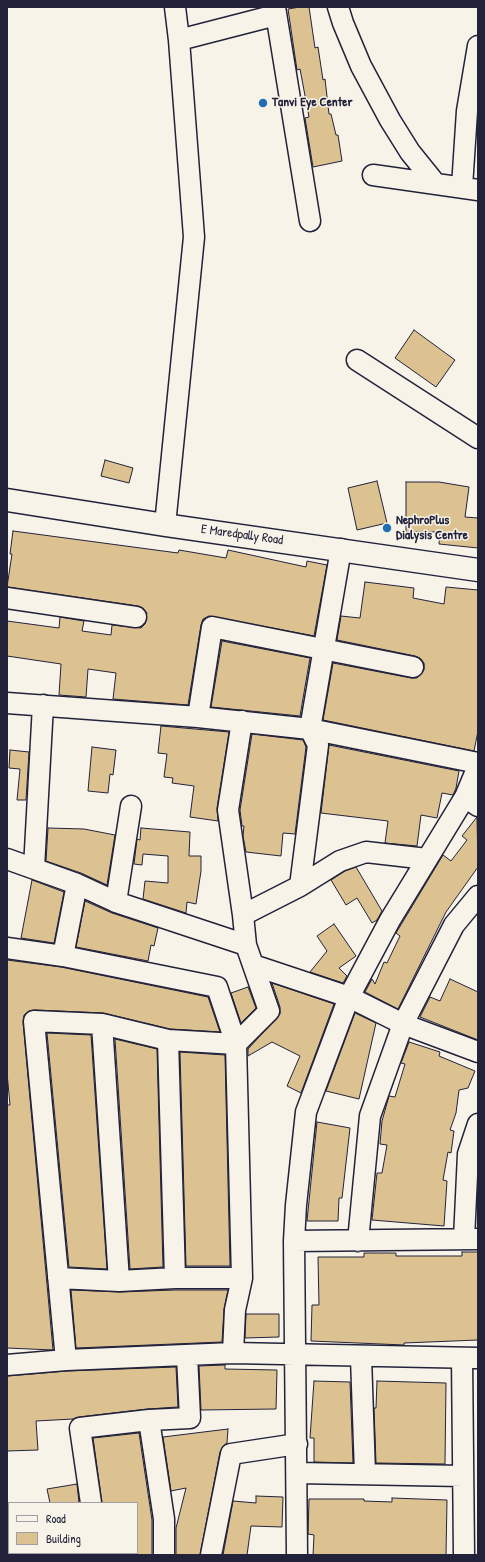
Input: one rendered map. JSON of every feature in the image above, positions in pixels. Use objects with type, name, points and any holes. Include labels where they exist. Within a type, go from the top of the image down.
[{"type":"main road","name":"E Maredpally Road","points":[[7,500],[165,525],[341,549],[478,570]]},
{"type":"street","points":[[165,525],[194,237],[179,40],[175,7]]},
{"type":"street","points":[[338,7],[361,66],[390,120],[410,152],[435,183]]},
{"type":"street","points":[[179,40],[276,11],[310,221]]},
{"type":"street","points":[[373,176],[470,188],[467,111],[478,46]]},
{"type":"street","points":[[357,360],[478,438]]},
{"type":"street","points":[[300,886],[318,745],[310,729],[341,549]]},
{"type":"street","points":[[7,598],[136,617]]},
{"type":"street","points":[[198,717],[212,627],[413,667]]},
{"type":"street","points":[[7,703],[198,717],[310,729],[478,764],[471,801],[427,859],[390,920],[349,997],[306,1112],[296,1205],[294,1241],[297,1555]]},
{"type":"street","points":[[34,868],[43,705]]},
{"type":"street","points":[[66,1360],[34,1021],[102,1024],[168,1040],[236,1044],[269,1011],[246,945],[228,810],[242,721]]},
{"type":"street","points":[[116,902],[131,806]]},
{"type":"street","points":[[242,915],[300,886],[340,861],[366,852],[427,859]]},
{"type":"street","points":[[7,859],[77,884],[116,902],[246,945]]},
{"type":"street","points":[[63,956],[77,884]]},
{"type":"street","points":[[358,1241],[370,1116],[403,1024],[454,925],[478,896]]},
{"type":"street","points":[[7,948],[63,956],[217,987],[236,1044],[242,1278],[235,1310],[233,1353]]},
{"type":"street","points":[[253,965],[349,997],[403,1024],[478,1052]]},
{"type":"street","points":[[102,1024],[119,1281]]},
{"type":"street","points":[[168,1040],[175,1278]]},
{"type":"street","points":[[294,1241],[471,1239],[473,1171],[468,1154],[478,1124]]},
{"type":"street","points":[[58,1278],[119,1281],[175,1278],[242,1278]]},
{"type":"street","points":[[7,1365],[66,1360],[233,1353],[362,1357],[470,1358],[463,1476],[464,1555]]},
{"type":"street","points":[[90,1502],[80,1428],[149,1420],[190,1418],[187,1355]]},
{"type":"street","points":[[362,1357],[365,1474]]},
{"type":"street","points":[[149,1420],[164,1519],[164,1555]]},
{"type":"street","points":[[211,1555],[231,1454],[296,1444]]},
{"type":"street","points":[[297,1473],[463,1476]]},
{"type":"street","points":[[87,1555],[98,1554]]},
{"type":"building","points":[[309,7],[315,48],[318,47],[323,80],[325,79],[329,114],[331,114],[336,135],[338,135],[342,161],[313,167],[305,118],[309,117],[300,69],[297,70],[288,9]]},
{"type":"building","points":[[414,330],[455,360],[436,387],[395,358]]},
{"type":"building","points":[[105,460],[133,468],[129,483],[101,476]]},
{"type":"building","points":[[377,481],[387,523],[357,530],[348,488]]},
{"type":"building","points":[[406,482],[439,482],[469,487],[465,517],[478,518],[478,548],[439,544],[440,532],[406,532]]},
{"type":"building","points":[[13,531],[178,553],[179,550],[226,558],[228,550],[306,567],[307,561],[327,565],[314,636],[209,616],[203,619],[201,625],[188,705],[113,699],[116,673],[88,669],[86,697],[59,695],[61,664],[7,656],[7,621],[59,628],[60,617],[84,621],[82,631],[111,635],[112,625],[141,628],[145,624],[147,613],[143,608],[138,606],[7,587],[12,554],[10,554]]},
{"type":"building","points":[[365,582],[414,588],[413,598],[444,604],[446,587],[478,590],[478,731],[474,751],[323,720],[333,663],[411,678],[417,678],[424,670],[424,663],[420,658],[415,656],[337,640],[341,616],[360,618]]},
{"type":"building","points":[[222,641],[310,658],[300,716],[211,707]]},
{"type":"building","points":[[161,726],[229,732],[217,808],[218,821],[190,817],[194,786],[172,783],[173,778],[164,777],[167,754],[158,753]]},
{"type":"building","points":[[252,734],[303,740],[306,747],[295,834],[283,833],[281,856],[246,852],[243,836],[244,826],[242,826],[240,810]]},
{"type":"building","points":[[329,745],[459,771],[456,788],[453,795],[442,793],[437,818],[421,815],[417,846],[385,843],[388,821],[321,813]]},
{"type":"building","points":[[92,747],[116,750],[113,775],[110,774],[108,793],[88,791]]},
{"type":"building","points":[[10,750],[29,752],[26,800],[17,800],[20,769],[9,768]]},
{"type":"building","points":[[477,817],[478,867],[446,912],[398,1009],[365,992],[372,979],[375,984],[384,962],[387,963],[400,936],[396,933],[443,855],[451,861],[467,840],[462,836]]},
{"type":"building","points":[[48,828],[84,829],[115,835],[107,885],[81,873],[46,861]]},
{"type":"building","points":[[141,828],[190,832],[189,856],[201,856],[201,871],[196,904],[187,902],[186,913],[143,899],[145,881],[168,883],[168,856],[143,854],[142,865],[134,864],[137,839],[140,840]]},
{"type":"building","points":[[356,867],[382,911],[377,920],[372,923],[357,898],[346,905],[331,880],[345,871]]},
{"type":"building","points":[[32,880],[64,892],[54,943],[21,938]]},
{"type":"building","points":[[85,901],[112,913],[158,928],[154,946],[151,945],[148,961],[76,947]]},
{"type":"building","points":[[334,924],[356,956],[339,968],[347,976],[343,983],[310,972],[327,951],[317,936]]},
{"type":"building","points":[[7,960],[61,967],[208,997],[220,1032],[170,1029],[103,1013],[35,1010],[29,1011],[24,1015],[23,1022],[53,1350],[7,1348],[7,1105],[10,1105],[7,1073]]},
{"type":"building","points":[[450,979],[478,992],[478,1040],[420,1017],[430,997],[440,1001]]},
{"type":"building","points":[[272,983],[334,1004],[301,1093],[287,1086],[300,1056],[272,1042],[248,1056],[248,1049],[280,1014],[280,1007]]},
{"type":"building","points":[[248,987],[256,1008],[241,1023],[231,993]]},
{"type":"building","points":[[355,1013],[376,1023],[359,1099],[326,1091]]},
{"type":"building","points":[[47,1033],[91,1035],[107,1269],[69,1267]]},
{"type":"building","points":[[115,1039],[157,1049],[163,1267],[130,1269]]},
{"type":"building","points":[[409,1042],[440,1052],[439,1056],[475,1071],[468,1088],[459,1090],[456,1113],[450,1130],[454,1131],[451,1153],[448,1152],[443,1180],[447,1181],[444,1226],[372,1220],[377,1173],[382,1173],[387,1145],[380,1144],[382,1121],[389,1096],[395,1097],[405,1064],[401,1063]]},
{"type":"building","points":[[180,1052],[225,1055],[230,1266],[186,1266]]},
{"type":"building","points":[[317,1122],[350,1128],[342,1198],[339,1198],[338,1221],[307,1221]]},
{"type":"building","points":[[462,1252],[478,1252],[478,1340],[404,1343],[404,1345],[311,1341],[312,1305],[319,1305],[318,1257],[364,1257],[364,1253],[396,1253],[396,1256],[462,1256]]},
{"type":"building","points":[[71,1290],[120,1292],[228,1290],[224,1309],[222,1342],[76,1348]]},
{"type":"building","points":[[246,1314],[279,1314],[279,1337],[245,1338]]},
{"type":"building","points":[[225,1365],[225,1369],[277,1370],[276,1409],[201,1410],[199,1366]]},
{"type":"building","points":[[176,1367],[178,1407],[148,1409],[73,1419],[36,1421],[38,1450],[7,1451],[7,1376],[67,1371]]},
{"type":"building","points":[[314,1381],[350,1382],[353,1463],[314,1462],[314,1438],[310,1438]]},
{"type":"building","points":[[377,1381],[446,1383],[445,1464],[376,1463],[374,1408],[376,1408]]},
{"type":"building","points":[[228,1429],[227,1443],[223,1446],[220,1452],[200,1555],[176,1555],[176,1528],[186,1488],[171,1491],[163,1437]]},
{"type":"building","points":[[139,1433],[152,1520],[152,1555],[137,1555],[138,1502],[102,1502],[93,1438]]},
{"type":"building","points":[[77,1484],[79,1502],[50,1502],[47,1489]]},
{"type":"building","points":[[256,1496],[283,1497],[282,1527],[251,1526],[247,1555],[223,1555],[233,1501],[256,1503]]},
{"type":"building","points":[[392,1498],[447,1500],[446,1555],[313,1555],[314,1535],[308,1534],[309,1499],[364,1499],[364,1501],[392,1502]]},
{"type":"place","name":"Tanvi Eye Center","points":[[263,103]]},
{"type":"place","name":"NephroPlus Dialysis Centre","points":[[387,528]]}]
